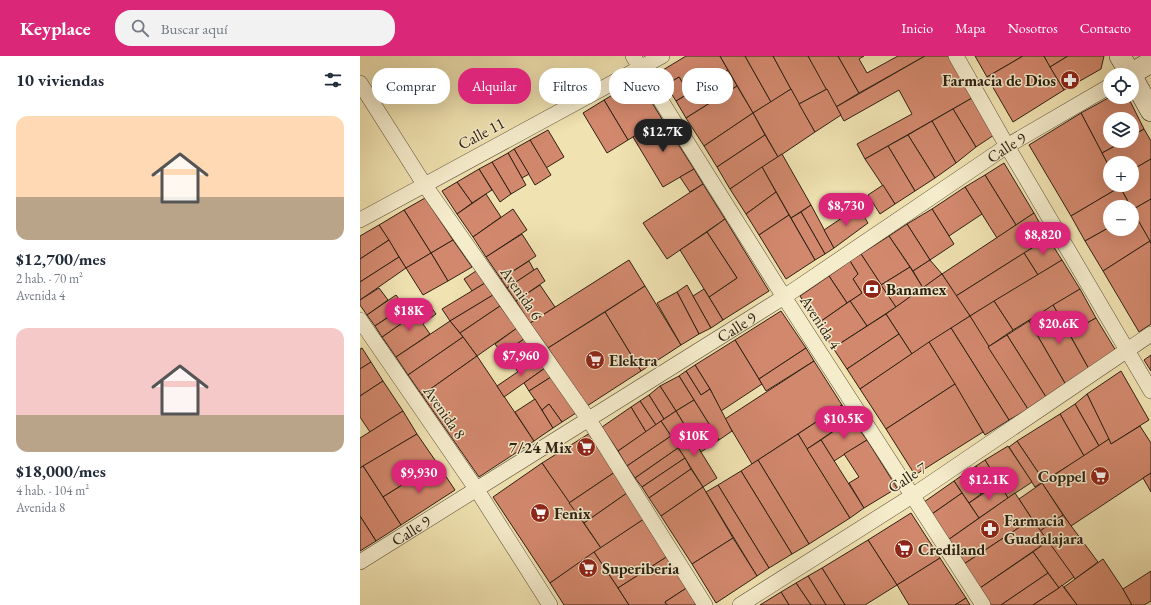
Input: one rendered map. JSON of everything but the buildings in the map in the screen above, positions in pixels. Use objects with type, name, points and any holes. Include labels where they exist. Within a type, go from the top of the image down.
[{"type":"main road","points":[[1120,56],[1127,68]]},
{"type":"main road","points":[[1139,70],[1151,62]]},
{"type":"main road","points":[[1139,89],[1151,111]]},
{"type":"street","name":"Calle 11","points":[[360,220],[637,62],[662,56]]},
{"type":"street","points":[[956,56],[1151,392]]},
{"type":"street","name":"Avenida 4","points":[[637,62],[784,297],[983,605]]},
{"type":"street","name":"Avenida 6","points":[[360,82],[424,184],[589,420],[705,605]]},
{"type":"street","name":"Calle 9","points":[[360,562],[784,297],[1007,146],[1103,90]]},
{"type":"street","name":"Avenida 8","points":[[360,320],[477,490],[550,605]]},
{"type":"street","name":"Calle 7","points":[[740,605],[912,496],[1151,334]]},
{"type":"place","name":"Farmacia de Dios","points":[[1070,80]]},
{"type":"place","name":"Banamex","points":[[872,289]]},
{"type":"place","name":"Elektra","points":[[595,360]]},
{"type":"place","name":"7/24 Mix","points":[[586,447]]},
{"type":"place","name":"Coppel","points":[[1100,476]]},
{"type":"place","name":"Fenix","points":[[540,513]]},
{"type":"place","name":"Farmacia Guadalajara","points":[[990,529]]},
{"type":"place","name":"Crediland","points":[[904,549]]},
{"type":"place","name":"Superiberia","points":[[588,568]]}]
